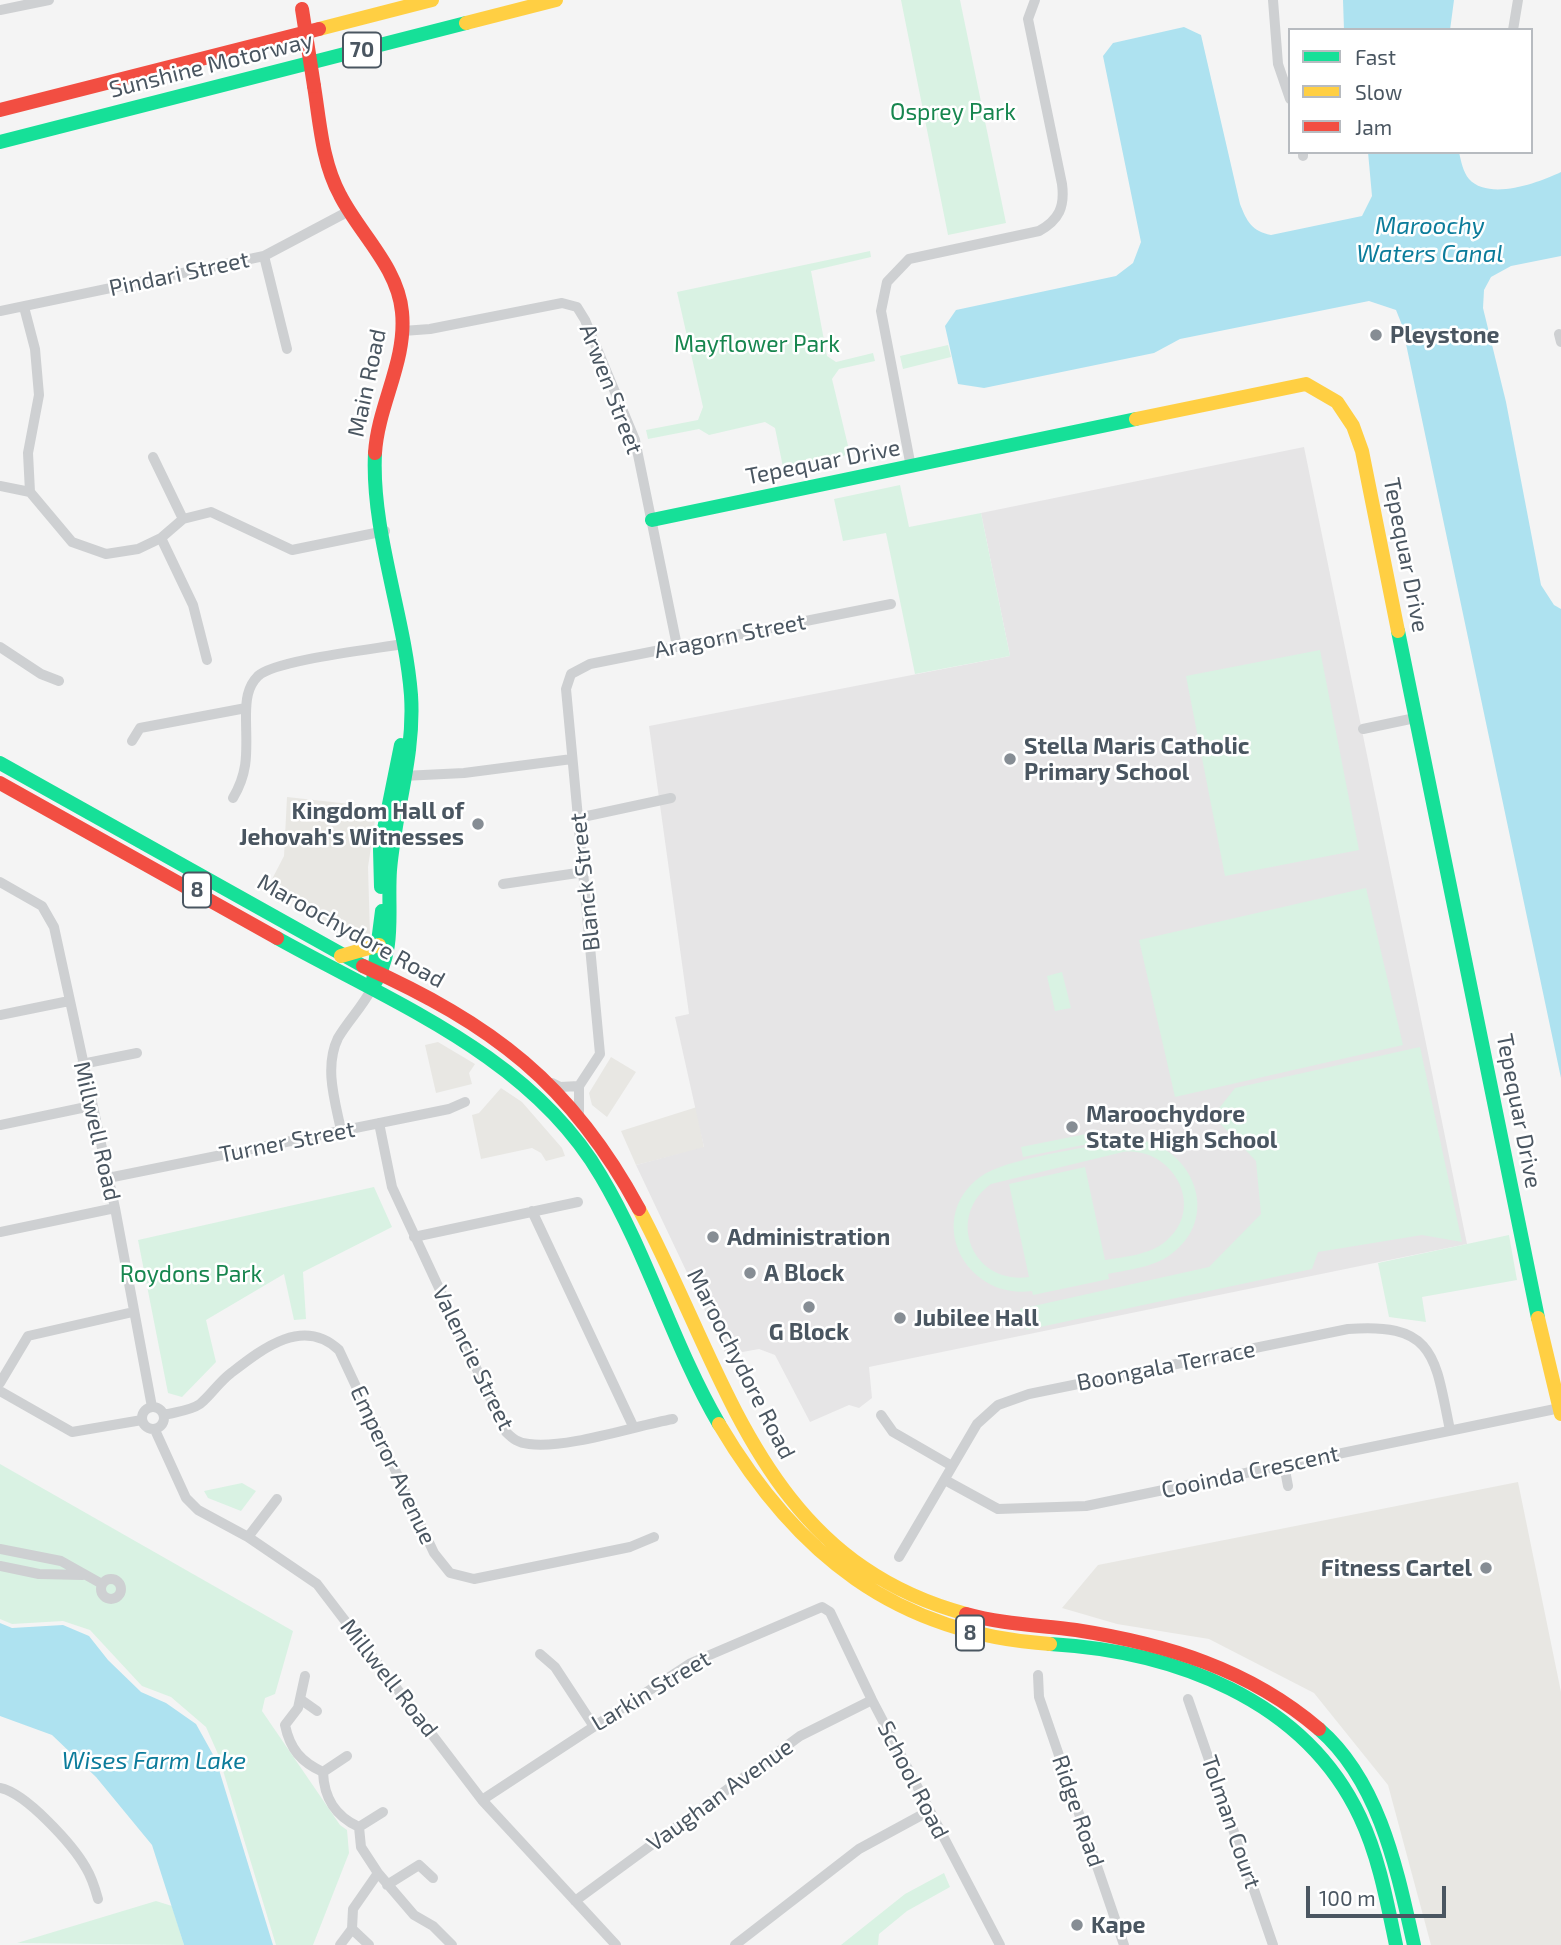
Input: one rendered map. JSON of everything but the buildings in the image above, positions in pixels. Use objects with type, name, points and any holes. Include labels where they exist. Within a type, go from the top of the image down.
[{"type":"main road","name":"Sunshine Motorway","points":[[0,110],[432,0]]},
{"type":"main road","name":"Sunshine Motorway","points":[[0,142],[556,0]]},
{"type":"main road","name":"Main Road","points":[[302,5],[332,178],[391,279],[402,309],[403,331],[377,438],[377,480],[403,644],[412,730],[380,849],[382,925],[378,973]]},
{"type":"main road","points":[[0,102],[30,94],[55,96]]},
{"type":"main road","points":[[0,153],[18,147],[38,132]]},
{"type":"main road","name":"Tepequar Drive","points":[[652,520],[1306,384],[1336,397],[1351,416],[1362,451],[1523,1255],[1560,1411]]},
{"type":"main road","name":"Maroochydore Road","points":[[0,763],[244,897],[341,956],[458,1016],[545,1079],[579,1116],[624,1178],[757,1454],[782,1490],[819,1531],[858,1563],[928,1602],[1006,1623],[1102,1634],[1172,1648],[1238,1672],[1283,1697],[1311,1719],[1340,1750],[1370,1797],[1392,1853],[1414,1945]]},
{"type":"main road","name":"Main Road","points":[[372,988],[391,947],[391,860],[400,776]]},
{"type":"main road","name":"Maroochydore Road","points":[[0,783],[443,1026],[498,1063],[542,1100],[572,1133],[603,1175],[621,1209],[665,1314],[723,1428],[761,1489],[809,1545],[878,1595],[939,1623],[996,1638],[1125,1653],[1196,1674],[1264,1705],[1304,1737],[1330,1766],[1350,1795],[1371,1843],[1395,1945]]},
{"type":"main road","points":[[341,956],[379,946]]},
{"type":"street","points":[[0,10],[49,0]]},
{"type":"street","points":[[912,467],[881,311],[887,282],[909,259],[1039,231],[1050,225],[1060,214],[1064,198],[1062,184],[1028,19],[1035,0]]},
{"type":"street","points":[[1273,0],[1278,64],[1288,93]]},
{"type":"street","points":[[1513,28],[1518,0]]},
{"type":"street","name":"Pindari Street","points":[[0,311],[264,256],[349,211]]},
{"type":"street","points":[[264,256],[287,349]]},
{"type":"street","name":"Arwen Street","points":[[403,331],[430,330],[562,303],[577,307],[585,320],[635,440],[677,646]]},
{"type":"street","points":[[24,307],[35,349],[39,395],[29,453],[30,492],[72,542],[106,554],[138,549],[161,538],[183,519],[211,512],[292,550],[385,531]]},
{"type":"street","points":[[153,457],[183,519]]},
{"type":"street","points":[[0,486],[30,492]]},
{"type":"street","points":[[161,538],[193,605],[207,660]]},
{"type":"street","name":"Aragorn Street","points":[[571,674],[590,664],[891,604]]},
{"type":"street","points":[[233,798],[245,777],[246,696],[256,677],[267,670],[403,644]]},
{"type":"street","points":[[0,647],[41,674],[59,681]]},
{"type":"street","name":"Blanck Street","points":[[571,674],[566,689],[600,1054],[579,1086]]},
{"type":"street","points":[[132,741],[140,728],[246,708]]},
{"type":"street","points":[[1363,729],[1415,718]]},
{"type":"street","points":[[400,776],[572,759]]},
{"type":"street","points":[[578,818],[671,799]]},
{"type":"street","points":[[503,884],[584,872]]},
{"type":"street","name":"Millwell Road","points":[[0,882],[42,906],[54,927],[115,1208],[152,1407]]},
{"type":"street","points":[[341,1130],[331,1077],[332,1056],[339,1038],[372,988]]},
{"type":"street","points":[[0,1015],[69,1001]]},
{"type":"street","points":[[82,1064],[137,1053]]},
{"type":"street","points":[[545,1079],[560,1087],[579,1086],[579,1116]]},
{"type":"street","name":"Turner Street","points":[[108,1178],[449,1109],[465,1102]]},
{"type":"street","points":[[0,1125],[91,1106]]},
{"type":"street","name":"Valencie Street","points":[[379,1123],[392,1188],[506,1432],[516,1441],[531,1445],[573,1440],[673,1419]]},
{"type":"street","points":[[414,1237],[578,1202]]},
{"type":"street","points":[[0,1232],[115,1208]]},
{"type":"street","points":[[532,1211],[633,1426]]},
{"type":"street","points":[[0,1383],[28,1335],[133,1312]]},
{"type":"street","name":"Boongala Terrace","points":[[899,1557],[977,1423],[1011,1399],[1362,1328],[1395,1331],[1425,1345],[1437,1364],[1450,1430]]},
{"type":"street","name":"Emperor Avenue","points":[[164,1415],[200,1404],[230,1374],[282,1339],[304,1334],[317,1335],[338,1350],[434,1553],[450,1573],[474,1579],[631,1547],[653,1537]]},
{"type":"street","points":[[0,1391],[72,1432],[142,1420]]},
{"type":"street","points":[[152,1407],[159,1409],[164,1415],[163,1424],[155,1430],[146,1428],[142,1420],[144,1412],[152,1407]]},
{"type":"street","name":"Cooinda Crescent","points":[[945,1480],[988,1505],[1008,1510],[1086,1506],[1450,1430],[1560,1411]]},
{"type":"street","points":[[881,1415],[893,1432],[952,1466]]},
{"type":"street","name":"Millwell Road","points":[[155,1430],[186,1498],[198,1510],[248,1537],[317,1584],[482,1800],[616,1945]]},
{"type":"street","points":[[1284,1465],[1288,1486]]},
{"type":"street","points":[[248,1537],[277,1499]]},
{"type":"street","points":[[0,1549],[61,1561],[102,1584]]},
{"type":"street","points":[[0,1566],[39,1574],[87,1576]]},
{"type":"street","name":"Larkin Street","points":[[482,1800],[691,1663],[816,1608],[822,1607],[830,1612]]},
{"type":"street","name":"School Road","points":[[830,1612],[872,1700],[1000,1945]]},
{"type":"street","points":[[540,1654],[555,1667],[593,1725]]},
{"type":"street","name":"Ridge Road","points":[[1038,1675],[1040,1698],[1124,1945]]},
{"type":"street","points":[[305,1676],[298,1708],[285,1725],[288,1740],[304,1764],[323,1772]]},
{"type":"street","points":[[300,1699],[317,1711]]},
{"type":"street","name":"Tolman Court","points":[[1188,1699],[1273,1945]]},
{"type":"street","name":"Vaughan Avenue","points":[[575,1901],[800,1737],[872,1700]]},
{"type":"street","points":[[323,1772],[347,1756]]},
{"type":"street","points":[[323,1772],[324,1793],[343,1819],[359,1827]]},
{"type":"street","points":[[0,1788],[23,1799],[76,1852],[92,1879],[98,1899]]},
{"type":"street","points":[[735,1945],[859,1849],[929,1811]]},
{"type":"street","points":[[359,1827],[383,1812]]},
{"type":"street","points":[[359,1827],[361,1847],[387,1885],[414,1914],[433,1926],[452,1945]]},
{"type":"street","points":[[387,1885],[419,1866],[433,1878]]},
{"type":"street","points":[[340,1945],[352,1929],[353,1909],[378,1873]]},
{"type":"street","points":[[352,1929],[369,1945]]},
{"type":"shaded area","points":[[1304,447],[1467,1244],[869,1367],[872,1398],[859,1408],[849,1405],[810,1422],[775,1355],[759,1349],[726,1355],[636,1165],[704,1147],[675,1017],[689,1014],[649,726],[1010,656],[981,513]]},
{"type":"shaded area","points":[[287,797],[377,807],[368,867],[370,935],[364,938],[348,937],[269,885],[284,856]]},
{"type":"shaded area","points":[[438,1042],[475,1064],[469,1073],[472,1084],[436,1093],[425,1045]]},
{"type":"shaded area","points":[[611,1057],[636,1072],[607,1117],[592,1105],[589,1093]]},
{"type":"shaded area","points":[[501,1088],[522,1102],[562,1148],[565,1156],[546,1161],[541,1153],[532,1148],[481,1159],[472,1115],[479,1113]]},
{"type":"shaded area","points":[[697,1107],[704,1148],[636,1165],[621,1131]]},
{"type":"shaded area","points":[[1518,1482],[1561,1692],[1561,1945],[1431,1945],[1388,1785],[1314,1693],[1209,1639],[1117,1624],[1062,1608],[1098,1565]]},
{"type":"green space","name":"Osprey Park","points":[[901,0],[960,0],[1006,223],[948,235]]},
{"type":"green space","name":"Mayflower Park","points":[[870,251],[871,257],[811,271],[827,356],[836,362],[873,353],[875,361],[839,369],[832,379],[850,454],[784,472],[775,428],[765,422],[709,435],[699,429],[648,439],[646,430],[698,420],[703,407],[677,292]]},
{"type":"green space","points":[[948,345],[951,357],[903,369],[900,356]]},
{"type":"green space","points":[[900,485],[909,527],[981,513],[1010,656],[915,674],[886,533],[843,541],[834,499]]},
{"type":"green space","points":[[1320,650],[1359,850],[1225,876],[1186,676]]},
{"type":"green space","points":[[1366,888],[1403,1045],[1175,1097],[1139,940]]},
{"type":"green space","points":[[1062,972],[1071,1008],[1055,1011],[1047,976]]},
{"type":"green space","points":[[1420,1047],[1462,1242],[1422,1235],[1318,1252],[1312,1269],[1026,1330],[1020,1309],[1209,1267],[1261,1214],[1256,1161],[1213,1116],[1235,1088]]},
{"type":"green space","points":[[1101,1131],[1103,1141],[1023,1157],[1021,1147]]},
{"type":"green space","points":[[1140,1140],[1158,1146],[1174,1156],[1186,1169],[1194,1185],[1196,1219],[1189,1236],[1175,1251],[1152,1264],[1108,1274],[1109,1279],[1033,1295],[1032,1291],[1008,1290],[988,1283],[971,1270],[960,1253],[954,1234],[955,1214],[963,1194],[980,1177],[992,1170],[1027,1159],[1121,1141]],"holes":[[[1123,1152],[1141,1153],[1156,1159],[1169,1169],[1183,1196],[1183,1212],[1178,1227],[1160,1246],[1137,1255],[1105,1260],[1085,1167],[1009,1184],[1029,1277],[1009,1277],[993,1270],[980,1260],[971,1246],[968,1230],[970,1214],[977,1198],[991,1184]]]},
{"type":"green space","name":"Roydons Park","points":[[374,1187],[392,1227],[303,1272],[306,1319],[294,1320],[284,1274],[206,1320],[216,1362],[182,1397],[168,1393],[138,1240]]},
{"type":"green space","points":[[1509,1235],[1517,1280],[1422,1297],[1426,1322],[1389,1317],[1378,1263]]},
{"type":"green space","points":[[0,1464],[293,1631],[275,1694],[265,1698],[262,1711],[340,1825],[347,1830],[349,1853],[313,1945],[276,1945],[218,1754],[206,1727],[171,1697],[142,1686],[90,1630],[63,1621],[12,1624],[0,1619]]},
{"type":"green space","points":[[242,1483],[256,1491],[241,1511],[208,1498],[204,1491]]},
{"type":"green space","points":[[944,1873],[950,1887],[907,1911],[879,1934],[878,1945],[841,1945],[905,1894]]},
{"type":"green space","points":[[156,1901],[172,1906],[184,1945],[17,1943]]},
{"type":"water","points":[[1343,0],[1454,0],[1450,28],[1344,28]]},
{"type":"water","name":"Maroochy Waters Canal","points":[[1184,27],[1201,35],[1240,204],[1251,225],[1271,235],[1362,216],[1372,196],[1368,154],[1460,154],[1469,179],[1489,189],[1527,185],[1561,172],[1561,256],[1511,266],[1491,277],[1484,290],[1483,308],[1506,402],[1541,585],[1554,605],[1561,609],[1561,1078],[1402,325],[1396,310],[1369,301],[1180,339],[1154,353],[984,388],[958,384],[945,326],[956,310],[1116,276],[1133,263],[1141,242],[1103,56],[1113,43]]},
{"type":"water","name":"Wises Farm Lake","points":[[0,1623],[12,1628],[63,1625],[89,1636],[108,1660],[141,1692],[166,1703],[196,1724],[216,1760],[273,1945],[184,1945],[152,1845],[96,1777],[52,1735],[0,1716]]},
{"type":"traffic: fast","points":[[0,142],[466,23]]},
{"type":"traffic: fast","points":[[652,520],[1136,419]]},
{"type":"traffic: fast","points":[[372,988],[380,974],[388,945],[390,870],[411,718],[408,665],[378,513],[375,453]]},
{"type":"traffic: fast","points":[[1398,631],[1538,1318]]},
{"type":"traffic: fast","points":[[381,887],[380,849],[401,745]]},
{"type":"traffic: fast","points":[[0,763],[363,966]]},
{"type":"traffic: fast","points":[[373,981],[382,911]]},
{"type":"traffic: fast","points":[[277,938],[456,1036],[498,1065],[537,1097],[572,1134],[618,1206],[688,1363],[719,1424]]},
{"type":"traffic: fast","points":[[1050,1644],[1142,1657],[1187,1670],[1230,1688],[1269,1712],[1305,1741],[1336,1776],[1367,1832],[1386,1896],[1396,1945]]},
{"type":"traffic: fast","points":[[1319,1729],[1340,1750],[1371,1801],[1393,1858],[1414,1945]]},
{"type":"traffic: slow","points":[[319,29],[432,0]]},
{"type":"traffic: slow","points":[[466,23],[556,0]]},
{"type":"traffic: slow","points":[[1136,419],[1306,384],[1337,402],[1353,426],[1362,451],[1398,631]]},
{"type":"traffic: slow","points":[[341,956],[379,945]]},
{"type":"traffic: slow","points":[[639,1209],[727,1394],[758,1452],[795,1504],[841,1550],[897,1587],[966,1614]]},
{"type":"traffic: slow","points":[[1538,1318],[1561,1414]]},
{"type":"traffic: slow","points":[[719,1424],[749,1470],[782,1512],[817,1548],[856,1579],[898,1604],[944,1624],[995,1637],[1050,1644]]},
{"type":"traffic: jam","points":[[302,9],[314,86]]},
{"type":"traffic: jam","points":[[0,110],[319,29]]},
{"type":"traffic: jam","points":[[314,86],[322,142],[334,182],[348,209],[386,265],[399,296],[402,312],[400,348],[381,418],[375,453]]},
{"type":"traffic: jam","points":[[0,783],[277,938]]},
{"type":"traffic: jam","points":[[363,966],[451,1011],[524,1062],[556,1092],[585,1126],[613,1165],[639,1209]]},
{"type":"traffic: jam","points":[[966,1614],[1109,1636],[1205,1662],[1264,1690],[1319,1729]]},
{"type":"place","name":"Pleystone","points":[[1376,335]]},
{"type":"place","name":"Stella Maris Catholic Primary School","points":[[1010,759]]},
{"type":"place","name":"Kingdom Hall of Jehovah's Witnesses","points":[[478,824]]},
{"type":"place","name":"Maroochydore State High School","points":[[1072,1127]]},
{"type":"place","name":"Administration","points":[[713,1237]]},
{"type":"place","name":"A Block","points":[[750,1273]]},
{"type":"place","name":"G Block","points":[[809,1307]]},
{"type":"place","name":"Jubilee Hall","points":[[900,1318]]},
{"type":"place","name":"Fitness Cartel","points":[[1486,1568]]},
{"type":"place","name":"Kape","points":[[1077,1925]]}]
